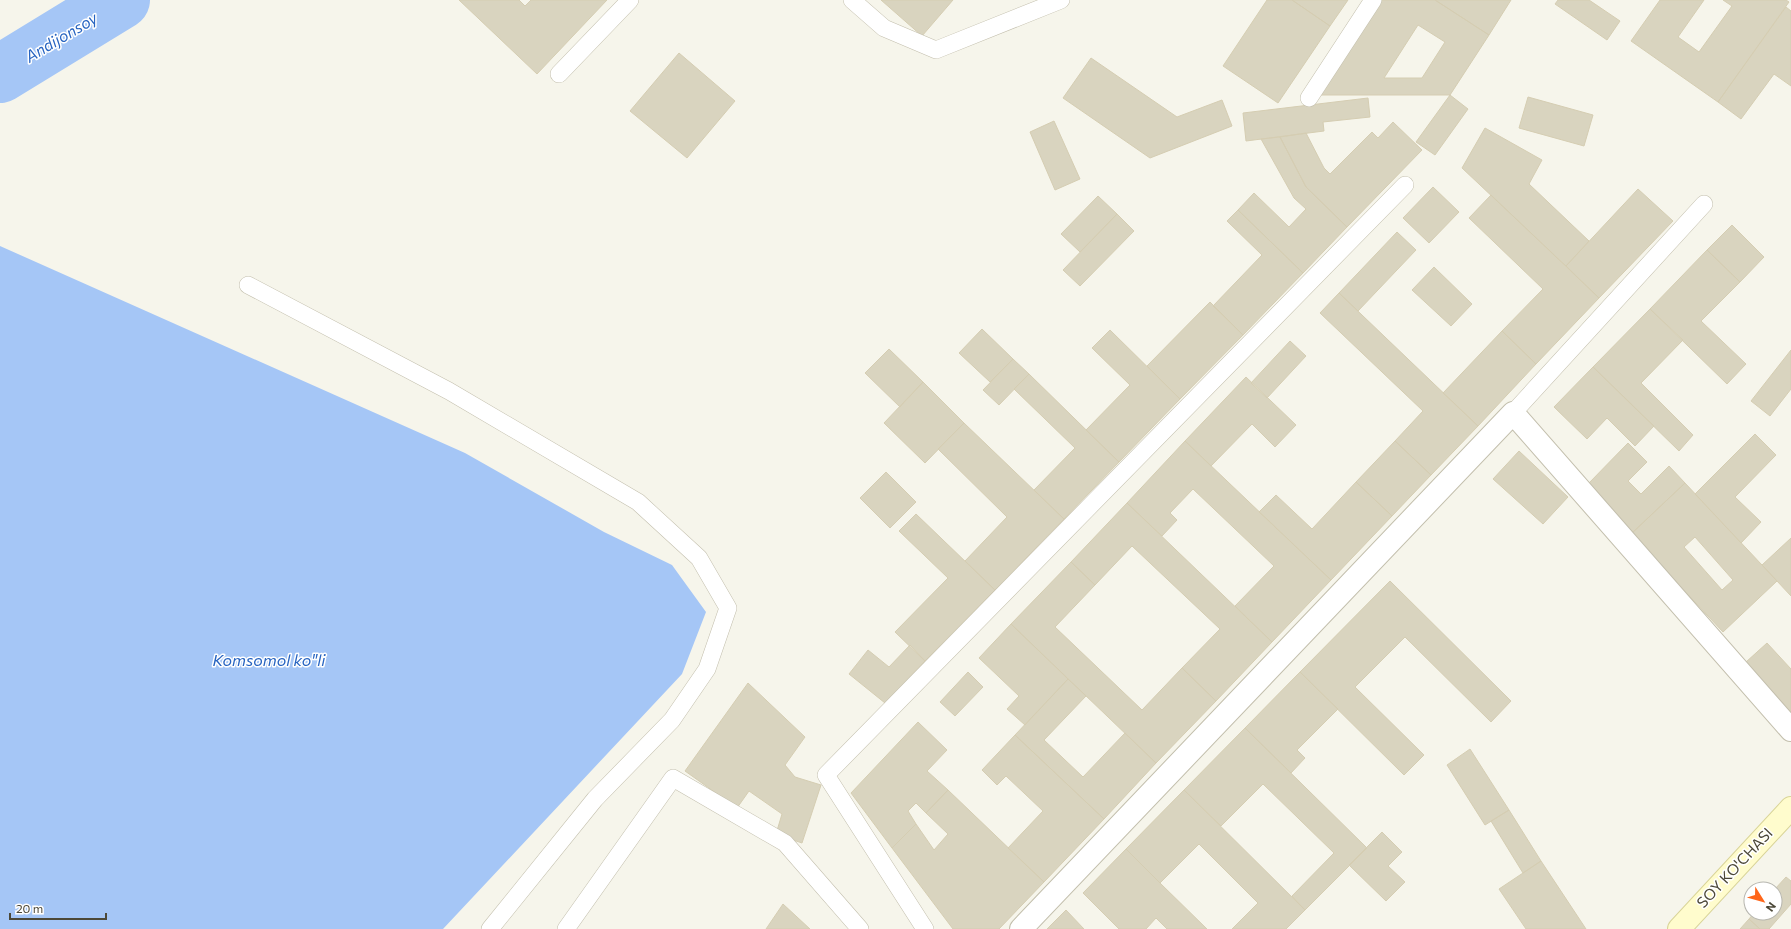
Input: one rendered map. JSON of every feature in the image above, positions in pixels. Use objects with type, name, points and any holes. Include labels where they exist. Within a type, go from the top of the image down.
[{"type":"main road","name":"SOY KO'CHASI","points":[[1679,929],[1791,808]]},
{"type":"street","points":[[1021,929],[1513,412],[1791,730]]},
{"type":"lane","points":[[559,74],[630,0]]},
{"type":"lane","points":[[852,0],[884,28],[936,50],[1061,0]]},
{"type":"lane","points":[[1309,98],[1373,0]]},
{"type":"lane","points":[[925,929],[826,775],[1405,185]]},
{"type":"lane","points":[[1513,412],[1704,204]]},
{"type":"lane","points":[[248,285],[450,391],[638,502],[699,558],[728,608],[707,669],[672,720],[594,799],[490,929]]},
{"type":"lane","points":[[566,929],[673,778],[785,843],[860,929]]},
{"type":"water","name":"Komsomol ko\"li","points":[[0,246],[465,453],[604,532],[672,565],[706,612],[682,674],[443,929],[0,929]]},
{"type":"building","points":[[459,0],[519,0],[525,6],[531,0],[607,0],[537,74]]},
{"type":"building","points":[[881,0],[953,0],[922,36]]},
{"type":"building","points":[[1267,0],[1292,0],[1330,26],[1278,103],[1223,66]]},
{"type":"building","points":[[1292,0],[1348,0],[1330,26]]},
{"type":"building","points":[[1381,0],[1435,0],[1489,35],[1450,95],[1320,95]],"holes":[[[1418,25],[1445,42],[1422,78],[1384,78]]]},
{"type":"building","points":[[1435,0],[1511,0],[1489,35]]},
{"type":"building","points":[[1558,0],[1589,0],[1620,21],[1607,40],[1555,4]]},
{"type":"building","points":[[1660,0],[1704,0],[1678,37],[1699,52],[1732,6],[1723,0],[1786,0],[1789,2],[1718,102],[1631,41]]},
{"type":"building","points":[[1786,7],[1791,11],[1791,86],[1774,74],[1741,119],[1718,102]]},
{"type":"building","points":[[679,53],[735,101],[687,158],[630,111]]},
{"type":"building","points":[[1091,58],[1177,117],[1222,100],[1232,126],[1150,158],[1063,98]]},
{"type":"building","points":[[1450,95],[1468,109],[1435,155],[1416,142]]},
{"type":"building","points":[[1528,97],[1593,115],[1584,146],[1519,128]]},
{"type":"building","points":[[1368,98],[1370,117],[1323,122],[1324,131],[1246,141],[1243,113]]},
{"type":"building","points":[[1054,121],[1080,179],[1055,190],[1030,132]]},
{"type":"building","points":[[1393,122],[1422,150],[1347,227],[1306,187],[1280,137],[1306,133],[1324,168],[1330,174],[1372,132],[1378,138]]},
{"type":"building","points":[[1485,128],[1542,160],[1529,184],[1589,241],[1566,266],[1462,168]]},
{"type":"building","points":[[1280,137],[1306,187],[1347,227],[1303,273],[1238,210],[1254,193],[1289,227],[1306,209],[1294,198],[1261,139]]},
{"type":"building","points":[[1433,187],[1459,212],[1429,243],[1403,218]]},
{"type":"building","points":[[1638,189],[1673,221],[1599,298],[1566,266]]},
{"type":"building","points":[[1491,195],[1599,298],[1536,364],[1502,331],[1543,289],[1469,218]]},
{"type":"building","points":[[1098,196],[1117,214],[1080,252],[1061,234]]},
{"type":"building","points":[[1238,210],[1303,273],[1243,335],[1213,306],[1262,255],[1227,221]]},
{"type":"building","points":[[1117,214],[1134,231],[1080,286],[1063,270]]},
{"type":"building","points":[[1732,225],[1764,257],[1740,282],[1707,250]]},
{"type":"building","points":[[1397,232],[1416,250],[1358,311],[1339,293]]},
{"type":"building","points":[[1707,250],[1740,282],[1701,321],[1746,364],[1727,384],[1650,309]]},
{"type":"building","points":[[1434,267],[1472,304],[1451,326],[1412,290]]},
{"type":"building","points":[[1339,293],[1478,426],[1431,475],[1395,441],[1423,411],[1320,313]]},
{"type":"building","points":[[1210,302],[1243,335],[1180,399],[1147,366]]},
{"type":"building","points":[[1650,309],[1683,340],[1641,383],[1693,435],[1679,451],[1593,367]]},
{"type":"building","points":[[982,329],[1013,359],[990,382],[959,353]]},
{"type":"building","points":[[1110,330],[1180,399],[1119,462],[1086,430],[1130,385],[1092,348]]},
{"type":"building","points":[[1502,331],[1536,364],[1478,426],[1443,393]]},
{"type":"building","points":[[1290,341],[1306,356],[1267,398],[1251,383]]},
{"type":"building","points":[[889,349],[923,382],[900,407],[865,373]]},
{"type":"building","points":[[1791,350],[1791,389],[1770,416],[1751,401]]},
{"type":"building","points":[[1013,359],[1029,374],[999,405],[983,390]]},
{"type":"building","points":[[1593,367],[1654,426],[1635,446],[1607,418],[1587,439],[1554,407]]},
{"type":"building","points":[[1029,374],[1119,462],[1064,519],[1034,490],[1075,448],[1014,389]]},
{"type":"building","points":[[1246,377],[1296,425],[1275,447],[1252,424],[1211,466],[1185,441]]},
{"type":"building","points":[[923,382],[964,423],[925,463],[884,423]]},
{"type":"building","points":[[964,423],[1064,519],[995,590],[965,561],[1007,517],[938,449]]},
{"type":"building","points":[[1755,434],[1776,455],[1735,497],[1761,522],[1741,543],[1695,494]]},
{"type":"building","points":[[1185,441],[1331,580],[1272,642],[1235,606],[1274,566],[1193,489],[1170,513],[1177,520],[1162,536],[1127,503]]},
{"type":"building","points":[[1395,441],[1431,475],[1392,516],[1356,482]]},
{"type":"building","points":[[1628,443],[1647,462],[1628,481],[1641,494],[1669,466],[1685,483],[1631,534],[1589,483]]},
{"type":"building","points":[[1519,451],[1568,497],[1543,524],[1493,479]]},
{"type":"building","points":[[886,472],[916,502],[890,528],[860,498]]},
{"type":"building","points":[[1356,482],[1392,516],[1331,580],[1259,512],[1276,495],[1312,529]]},
{"type":"building","points":[[1685,483],[1777,581],[1723,632],[1631,534]],"holes":[[[1695,537],[1733,580],[1722,590],[1684,547]]]},
{"type":"building","points":[[1127,503],[1272,642],[1216,701],[1182,668],[1220,629],[1132,546],[1095,585],[1071,562]]},
{"type":"building","points":[[916,514],[995,590],[925,661],[895,632],[948,578],[899,531]]},
{"type":"building","points":[[1791,538],[1791,596],[1762,565]]},
{"type":"building","points":[[1071,562],[1095,585],[1055,627],[1142,710],[1182,668],[1216,701],[1156,763],[1011,624]]},
{"type":"building","points":[[1390,581],[1511,701],[1491,722],[1405,637],[1355,687],[1424,755],[1404,775],[1300,672]]},
{"type":"building","points":[[1011,624],[1068,679],[1025,725],[1007,709],[1019,696],[979,658]]},
{"type":"building","points":[[1767,643],[1791,669],[1791,713],[1746,662]]},
{"type":"building","points":[[910,645],[925,661],[885,703],[849,674],[868,650],[889,667]]},
{"type":"building","points":[[968,672],[983,687],[955,716],[940,702]]},
{"type":"building","points":[[1300,672],[1338,709],[1297,750],[1305,758],[1291,773],[1245,728]]},
{"type":"building","points":[[1068,679],[1086,696],[1044,740],[1083,777],[1125,733],[1156,763],[1104,819],[1015,735]]},
{"type":"building","points":[[748,683],[805,737],[785,765],[795,777],[821,785],[802,843],[776,834],[782,814],[749,791],[737,808],[685,771]]},
{"type":"building","points":[[918,722],[947,750],[927,771],[948,790],[926,813],[916,803],[908,811],[916,824],[892,848],[851,793]]},
{"type":"building","points":[[1245,728],[1367,848],[1305,910],[1292,896],[1334,853],[1263,784],[1221,826],[1184,790]]},
{"type":"building","points":[[1015,735],[1104,819],[1044,882],[1008,848],[1043,811],[1006,776],[997,785],[982,770]]},
{"type":"building","points":[[1470,749],[1509,810],[1485,825],[1447,765]]},
{"type":"building","points":[[948,790],[1044,882],[999,929],[953,929],[892,848],[916,824],[934,850],[948,834],[926,813]]},
{"type":"building","points":[[1184,790],[1305,910],[1286,929],[1232,929],[1258,903],[1199,844],[1160,883],[1126,849]]},
{"type":"building","points":[[1509,810],[1541,861],[1523,873],[1491,821]]},
{"type":"building","points":[[1382,832],[1402,852],[1388,866],[1405,882],[1386,901],[1349,865]]},
{"type":"building","points":[[1126,849],[1207,929],[1167,929],[1156,918],[1146,929],[1119,929],[1083,893]]},
{"type":"building","points":[[1541,861],[1586,929],[1526,929],[1499,889]]},
{"type":"building","points":[[1786,877],[1791,881],[1791,904],[1783,913],[1783,881]]},
{"type":"building","points":[[783,904],[810,929],[766,929]]},
{"type":"building","points":[[1066,910],[1084,929],[1047,929]]},
{"type":"building","points":[[1747,921],[1751,921],[1760,929],[1740,929]]},
{"type":"building","points":[[1751,921],[1776,921],[1769,929],[1760,929]]},
{"type":"waterway","name":"Andijonsoy","points":[[0,74],[121,0]]}]
